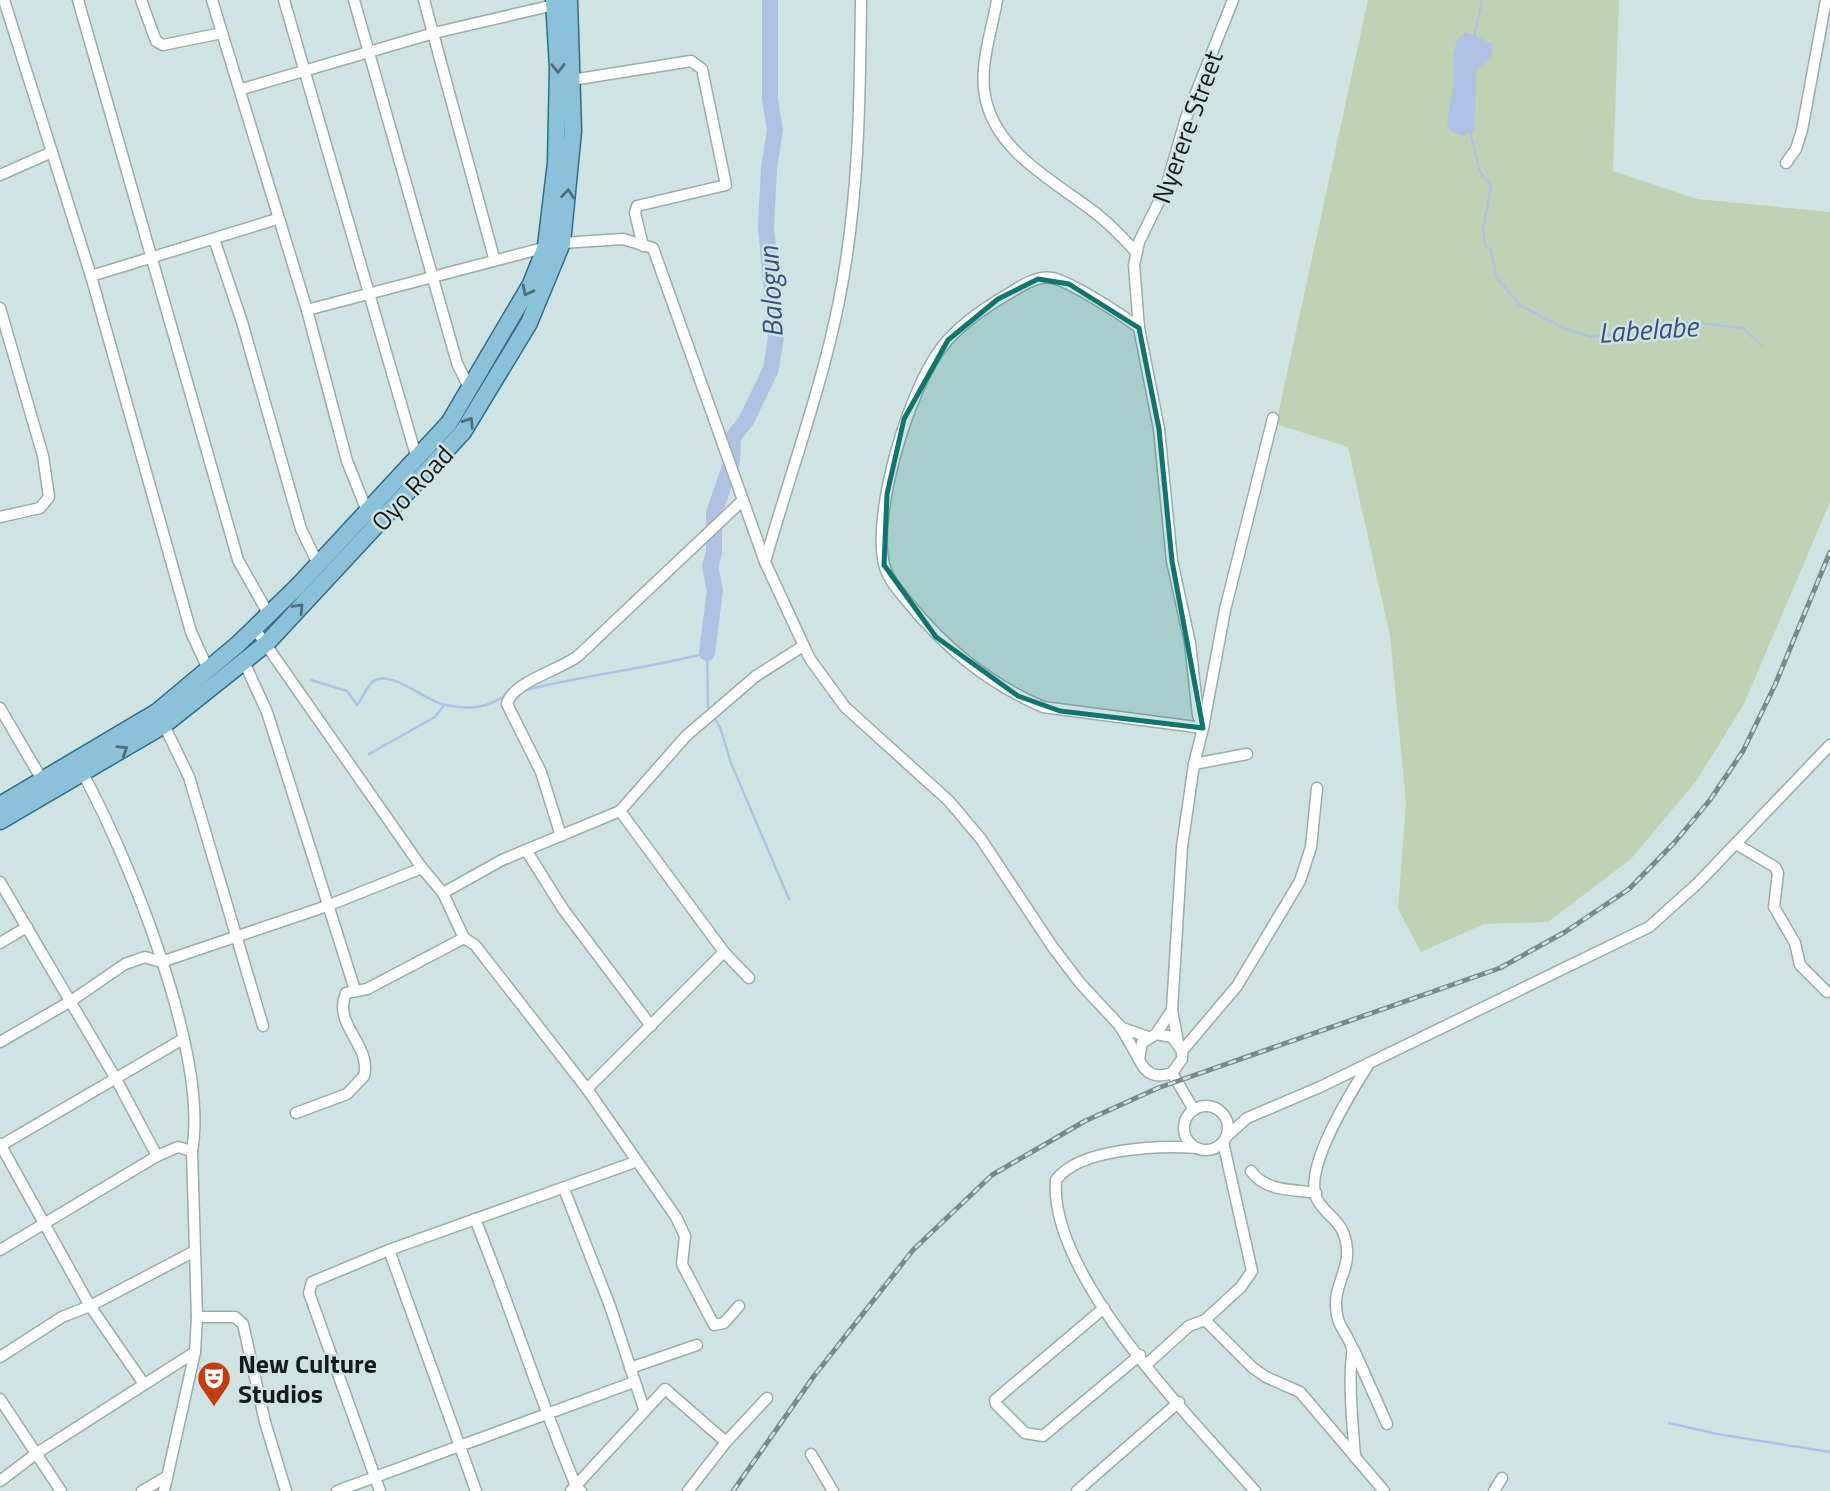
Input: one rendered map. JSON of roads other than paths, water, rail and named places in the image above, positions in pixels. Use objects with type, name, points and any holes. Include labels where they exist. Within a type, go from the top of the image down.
[{"type":"main road","name":"Oyo Road","points":[[0,805],[82,772],[164,725],[244,662],[267,643],[463,432],[528,323],[554,244],[571,162],[572,80],[559,2]]},
{"type":"main road","name":"Oyo Road","points":[[0,821],[46,786],[157,712],[255,629],[449,423],[554,244],[559,2]]},
{"type":"street","points":[[4,0],[91,276],[182,602],[208,669]]},
{"type":"street","points":[[78,0],[238,560],[269,615]]},
{"type":"street","points":[[141,0],[156,41],[163,45],[222,33]]},
{"type":"street","points":[[212,0],[242,89],[277,219],[307,310],[347,461],[367,511]]},
{"type":"street","points":[[284,0],[417,459]]},
{"type":"street","points":[[354,0],[457,363],[470,391]]},
{"type":"street","points":[[424,0],[494,258]]},
{"type":"street","points":[[765,562],[838,303],[852,218],[859,148],[861,0]]},
{"type":"street","points":[[997,0],[985,68],[985,95],[992,119],[1028,163],[1111,225],[1136,252],[1134,289],[1139,328],[1159,429],[1172,561],[1190,643],[1198,715],[1203,728]]},
{"type":"street","name":"Nyerere Street","points":[[1136,252],[1166,187],[1186,118],[1233,0]]},
{"type":"street","points":[[1786,163],[1796,149],[1802,130],[1826,0]]},
{"type":"street","points":[[242,89],[434,33],[559,2]]},
{"type":"street","points":[[572,80],[691,61],[702,69],[726,185],[637,206],[635,213],[643,246]]},
{"type":"street","points":[[0,176],[52,152]]},
{"type":"street","points":[[91,276],[277,219]]},
{"type":"street","points":[[307,310],[554,244],[600,238],[623,239],[653,248],[765,562],[803,646],[845,707],[949,801],[981,839],[1052,946],[1080,983],[1120,1027],[1148,1073],[1156,1076],[1172,1073],[1182,1059],[1172,1010],[1182,846],[1194,764],[1225,610],[1273,418]]},
{"type":"street","points":[[214,239],[242,322],[301,529],[318,564]]},
{"type":"street","points":[[1139,328],[1069,284],[1051,277],[1038,279],[998,299],[948,340],[936,356],[904,419],[887,494],[884,565],[892,581],[936,637],[964,661],[1018,696],[1060,711],[1203,728]]},
{"type":"street","points":[[0,308],[43,456],[49,497],[40,508],[0,517]]},
{"type":"street","points":[[561,836],[541,772],[507,704],[513,693],[578,656],[743,500]]},
{"type":"street","points":[[255,629],[422,868],[443,893],[464,938],[475,945],[587,1089],[676,1217],[685,1236],[682,1264],[714,1325],[724,1323],[739,1306]]},
{"type":"street","points":[[443,893],[502,860],[620,811],[686,736],[756,676],[803,646]]},
{"type":"street","points":[[244,662],[267,712],[355,989]]},
{"type":"street","points":[[0,708],[46,786]]},
{"type":"street","points":[[164,725],[190,777],[263,1026]]},
{"type":"street","points":[[1255,1491],[1143,1360],[1104,1308],[1063,1232],[1056,1180],[1069,1168],[1082,1163],[1140,1148],[1167,1146],[1214,1149],[1247,1118],[1368,1065],[1649,927],[1676,905],[1830,745]]},
{"type":"street","points":[[1194,764],[1247,754]]},
{"type":"street","points":[[82,772],[122,857],[161,962],[183,1039],[195,1104],[192,1151],[193,1252],[198,1317],[195,1352],[164,1491]]},
{"type":"street","points":[[1180,1047],[1237,986],[1300,881],[1311,847],[1317,788]]},
{"type":"street","points":[[620,811],[724,952],[749,978]]},
{"type":"street","points":[[1736,844],[1775,867],[1778,873],[1774,907],[1795,943],[1800,965],[1827,992]]},
{"type":"street","points":[[526,850],[563,909],[651,1026]]},
{"type":"street","points":[[0,1042],[71,1001],[125,964],[145,957],[161,962],[327,906],[422,868]]},
{"type":"street","points":[[0,882],[116,1079],[157,1157]]},
{"type":"street","points":[[0,943],[27,927]]},
{"type":"street","points":[[296,1114],[347,1094],[364,1076],[364,1058],[342,1014],[346,993],[355,989],[367,989],[464,938]]},
{"type":"street","points":[[587,1089],[724,952]]},
{"type":"street","points":[[1139,1059],[1139,1051],[1172,1010]]},
{"type":"street","points":[[1120,1027],[1152,1035],[1165,1034],[1180,1047]]},
{"type":"street","points":[[144,1384],[90,1306],[45,1221],[0,1145],[183,1039]]},
{"type":"street","points":[[1368,1065],[1320,1157],[1314,1185],[1318,1201],[1340,1226],[1347,1246],[1348,1260],[1336,1298],[1337,1324],[1352,1346],[1387,1423]]},
{"type":"street","points":[[1172,1073],[1194,1110]]},
{"type":"street","points":[[1197,1147],[1188,1140],[1185,1129],[1187,1118],[1194,1110],[1210,1106],[1225,1115],[1247,1118]]},
{"type":"street","points":[[1104,1308],[995,1401],[1025,1433],[1043,1436],[1189,1326],[1205,1320],[1241,1287],[1252,1271],[1225,1140],[1228,1126],[1225,1115]]},
{"type":"street","points":[[1167,1146],[1185,1129]]},
{"type":"street","points":[[0,1250],[157,1157],[178,1147],[192,1151]]},
{"type":"street","points":[[380,1491],[309,1288],[315,1278],[635,1161]]},
{"type":"street","points":[[1251,1171],[1259,1182],[1272,1187],[1316,1193]]},
{"type":"street","points":[[564,1189],[610,1306],[644,1409]]},
{"type":"street","points":[[475,1219],[510,1307],[546,1415],[576,1489],[644,1409],[665,1389],[726,1442]]},
{"type":"street","points":[[389,1250],[476,1491]]},
{"type":"street","points":[[0,1357],[62,1317],[90,1306],[193,1252]]},
{"type":"street","points":[[198,1317],[235,1317],[243,1324],[265,1422],[286,1491]]},
{"type":"street","points":[[1205,1320],[1259,1373],[1300,1392],[1384,1491]]},
{"type":"street","points":[[630,1368],[697,1345]]},
{"type":"street","points":[[1352,1346],[1349,1389],[1356,1457]]},
{"type":"street","points":[[0,1481],[37,1453],[195,1352]]},
{"type":"street","points":[[337,1491],[634,1382]]},
{"type":"street","points":[[694,1489],[726,1442],[767,1398]]},
{"type":"street","points":[[0,1399],[61,1491]]},
{"type":"street","points":[[1077,1491],[1179,1402]]},
{"type":"street","points":[[811,1454],[829,1490]]},
{"type":"street","points":[[142,1491],[166,1477]]},
{"type":"street","points":[[1494,1491],[1502,1478]]},
{"type":"water","points":[[1466,32],[1493,44],[1491,56],[1476,71],[1475,131],[1462,136],[1450,131],[1447,122],[1453,88],[1453,55],[1457,39]]},
{"type":"waterway","name":"Balogun","points":[[707,653],[715,590],[710,566],[714,553],[714,513],[732,461],[733,437],[746,421],[771,369],[776,337],[766,227],[769,168],[775,130],[770,99],[770,0]]},
{"type":"waterway","name":"Labelabe","points":[[1474,38],[1482,0]]},
{"type":"waterway","name":"Labelabe","points":[[1470,131],[1480,172],[1491,186],[1483,230],[1485,244],[1491,251],[1497,278],[1520,305],[1563,328],[1592,337],[1621,333],[1650,324],[1690,322],[1743,328],[1761,345]]},
{"type":"waterway","points":[[522,691],[707,653],[708,707],[720,727],[731,763],[789,899]]},
{"type":"waterway","points":[[311,680],[347,691],[357,705],[372,682],[380,679],[398,682],[437,702],[457,707],[484,706],[509,695]]},
{"type":"waterway","points":[[369,754],[435,717],[444,705]]},
{"type":"waterway","points":[[1669,1423],[1717,1434],[1830,1452]]},
{"type":"railway","points":[[733,1491],[814,1376],[913,1250],[992,1175],[1085,1121],[1158,1088],[1500,968],[1565,932],[1629,889],[1674,843],[1710,800],[1743,751],[1775,685],[1830,552]]},
{"type":"place","name":"New Culture Studios","points":[[214,1408]]}]
